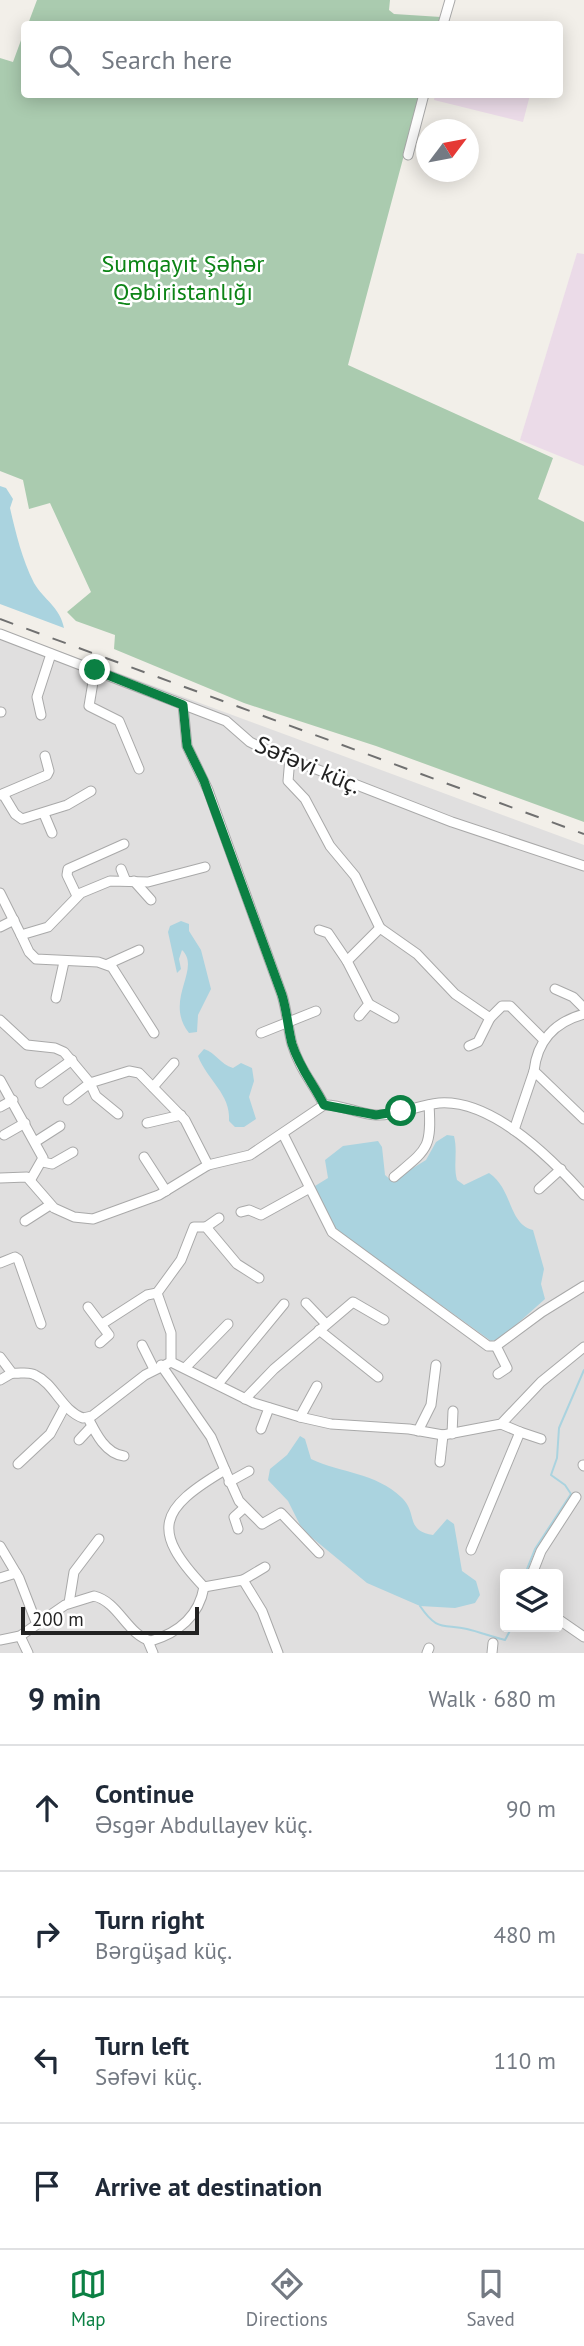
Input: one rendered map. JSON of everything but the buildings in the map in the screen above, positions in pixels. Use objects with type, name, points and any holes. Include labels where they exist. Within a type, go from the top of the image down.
[{"type":"street","points":[[444,21],[450,0]]},
{"type":"street","points":[[408,155],[424,98]]},
{"type":"street","name":"Səfəvi küç.","points":[[0,634],[226,721],[250,742],[290,758],[474,830],[584,866]]},
{"type":"street","points":[[41,715],[37,697],[51,654]]},
{"type":"street","points":[[95,670],[89,706],[119,721],[139,769]]},
{"type":"street","points":[[183,705],[187,746],[208,790],[290,1021],[292,1043],[306,1080],[324,1105],[376,1115],[429,1105],[453,1104],[514,1130],[561,1169],[584,1195]]},
{"type":"street","points":[[3,793],[47,775],[49,771],[45,756]]},
{"type":"street","points":[[290,758],[288,781],[305,799],[330,846],[355,876],[380,928],[417,954],[455,994],[490,1018]]},
{"type":"street","points":[[0,782],[3,793],[18,818],[44,814],[91,791]]},
{"type":"street","points":[[44,814],[52,834]]},
{"type":"street","points":[[77,895],[67,875],[68,869],[124,844]]},
{"type":"street","points":[[21,934],[48,927],[77,895],[110,881],[148,882],[205,867]]},
{"type":"street","points":[[121,869],[151,900]]},
{"type":"street","points":[[0,893],[33,957],[108,964],[117,957],[139,950]]},
{"type":"street","points":[[0,927],[14,920]]},
{"type":"street","points":[[347,961],[380,928]]},
{"type":"street","points":[[319,930],[328,933],[347,961],[369,1004],[394,1018]]},
{"type":"street","points":[[56,998],[64,962]]},
{"type":"street","points":[[108,964],[117,973],[154,1033]]},
{"type":"street","points":[[555,989],[573,997],[584,1008]]},
{"type":"street","points":[[359,1016],[369,1004]]},
{"type":"street","points":[[469,1046],[478,1042],[490,1018],[502,1006],[510,1006],[543,1039]]},
{"type":"street","points":[[261,1033],[316,1011]]},
{"type":"street","points":[[514,1130],[543,1039],[568,1021],[584,1014]]},
{"type":"street","points":[[0,1020],[27,1045],[55,1048],[72,1060],[96,1096],[118,1114]]},
{"type":"street","points":[[40,1083],[72,1060]]},
{"type":"street","points":[[153,1087],[174,1063]]},
{"type":"street","points":[[68,1100],[89,1083],[135,1071],[181,1115],[208,1166]]},
{"type":"street","points":[[534,1071],[584,1119]]},
{"type":"street","points":[[0,1080],[13,1100],[43,1162]]},
{"type":"street","points":[[0,1107],[13,1100]]},
{"type":"street","points":[[0,1178],[18,1175],[31,1179],[51,1205],[74,1217],[93,1219],[123,1210],[166,1191],[208,1166],[250,1155],[324,1105]]},
{"type":"street","points":[[394,1177],[417,1157],[430,1140],[429,1105]]},
{"type":"street","points":[[147,1123],[181,1115]]},
{"type":"street","points":[[4,1135],[24,1123]]},
{"type":"street","points":[[35,1142],[60,1126]]},
{"type":"street","points":[[283,1134],[327,1224],[339,1239],[488,1346],[496,1346],[542,1312],[584,1286]]},
{"type":"street","points":[[43,1162],[52,1164],[73,1152]]},
{"type":"street","points":[[144,1157],[166,1191]]},
{"type":"street","points":[[31,1179],[43,1162]]},
{"type":"street","points":[[539,1189],[561,1169]]},
{"type":"street","points":[[241,1212],[249,1210],[261,1215],[309,1189]]},
{"type":"street","points":[[25,1221],[51,1205]]},
{"type":"street","points":[[102,1324],[147,1295],[157,1293],[181,1261],[191,1231],[198,1226],[206,1227],[219,1218]]},
{"type":"street","points":[[206,1227],[237,1264],[259,1278]]},
{"type":"street","points":[[0,1262],[17,1257],[41,1324]]},
{"type":"street","points":[[157,1293],[172,1339],[171,1362]]},
{"type":"street","points":[[245,1399],[353,1302],[384,1320]]},
{"type":"street","points":[[306,1303],[323,1327],[378,1377]]},
{"type":"street","points":[[218,1384],[284,1304]]},
{"type":"street","points":[[88,1307],[109,1335],[100,1343]]},
{"type":"street","points":[[185,1368],[228,1324]]},
{"type":"street","points":[[142,1345],[211,1437],[229,1482],[244,1508],[264,1525],[281,1513],[319,1553]]},
{"type":"street","points":[[496,1346],[507,1368],[498,1374]]},
{"type":"street","points":[[501,1424],[541,1382],[584,1347]]},
{"type":"street","points":[[0,1357],[12,1373]]},
{"type":"street","points":[[79,1440],[90,1422],[157,1367],[171,1362],[245,1399],[300,1417],[348,1426],[447,1435],[501,1424],[541,1439]]},
{"type":"street","points":[[418,1431],[431,1405],[436,1365]]},
{"type":"street","points":[[0,1380],[12,1373],[27,1373],[39,1377],[76,1416],[90,1422],[111,1452],[124,1456]]},
{"type":"street","points":[[300,1417],[317,1385]]},
{"type":"street","points":[[18,1464],[50,1434],[65,1406]]},
{"type":"street","points":[[261,1429],[269,1408]]},
{"type":"street","points":[[440,1462],[453,1410]]},
{"type":"street","points":[[471,1550],[520,1432]]},
{"type":"street","points":[[204,1587],[176,1554],[167,1528],[181,1501],[225,1470]]},
{"type":"street","points":[[229,1482],[249,1471]]},
{"type":"street","points":[[534,1569],[541,1551],[576,1497]]},
{"type":"street","points":[[238,1529],[234,1517],[244,1508]]},
{"type":"street","points":[[69,1603],[74,1572],[99,1539]]},
{"type":"street","points":[[0,1546],[16,1573],[36,1622]]},
{"type":"street","points":[[204,1587],[243,1580],[265,1567]]},
{"type":"street","points":[[0,1578],[16,1573]]},
{"type":"street","points":[[243,1580],[262,1611],[278,1653]]},
{"type":"street","points":[[148,1641],[174,1632],[186,1623],[200,1603],[204,1587]]},
{"type":"street","points":[[0,1640],[20,1636],[36,1622],[69,1603],[99,1597],[148,1641],[153,1653]]},
{"type":"street","points":[[563,1622],[584,1637]]},
{"type":"street","points":[[20,1636],[27,1653]]},
{"type":"street","points":[[492,1653],[493,1643]]},
{"type":"shaded area","points":[[434,98],[529,98],[523,122]]},
{"type":"shaded area","points":[[577,253],[584,254],[584,466],[520,440]]},
{"type":"shaded area","points":[[0,629],[584,845],[584,1653],[0,1653]]},
{"type":"green space","points":[[37,0],[390,0],[389,10],[394,14],[441,17],[440,21],[29,21]]},
{"type":"green space","name":"Sumqayıt Şəhər Qəbiristanlığı","points":[[21,40],[21,98],[419,98],[348,365],[553,458],[538,499],[584,522],[584,822],[376,746],[244,703],[114,649],[115,635],[76,621],[67,612],[91,592],[50,503],[29,509],[23,480],[0,471],[0,58],[13,62]]},
{"type":"water","points":[[0,486],[6,488],[13,499],[10,508],[34,583],[59,614],[64,628],[0,604]]},
{"type":"water","points":[[181,921],[189,924],[189,931],[201,950],[211,989],[198,1015],[197,1032],[189,1033],[182,1021],[180,1009],[187,958],[182,950],[179,959],[181,969],[177,973],[168,932],[170,926]]},
{"type":"water","points":[[204,1049],[233,1068],[241,1063],[252,1068],[254,1081],[249,1097],[256,1119],[244,1127],[235,1127],[229,1121],[226,1103],[198,1056]]},
{"type":"water","points":[[447,1135],[454,1136],[457,1180],[464,1185],[489,1173],[497,1180],[519,1221],[533,1230],[544,1269],[541,1284],[545,1299],[500,1339],[491,1341],[337,1230],[326,1216],[315,1186],[328,1178],[325,1160],[343,1146],[378,1141],[382,1147],[385,1175],[392,1181],[426,1160],[436,1142]]},
{"type":"water","points":[[300,1436],[305,1439],[311,1459],[369,1478],[391,1489],[406,1503],[415,1525],[424,1533],[433,1535],[447,1519],[454,1524],[462,1571],[476,1581],[480,1595],[475,1603],[455,1608],[420,1606],[367,1583],[310,1536],[300,1525],[288,1501],[268,1480],[270,1469],[287,1455]]},
{"type":"waterway","points":[[527,1569],[535,1549],[571,1494],[565,1485],[551,1475],[557,1458],[559,1428],[584,1370]]},
{"type":"waterway","points":[[420,1606],[440,1625],[467,1629],[505,1640],[509,1632]]},
{"type":"railway","points":[[0,619],[584,834]]},
{"type":"route","points":[[95,670],[183,705],[187,746],[201,773],[282,995],[291,1026],[292,1043],[306,1080],[324,1105],[332,1104],[376,1115],[401,1111]]}]
